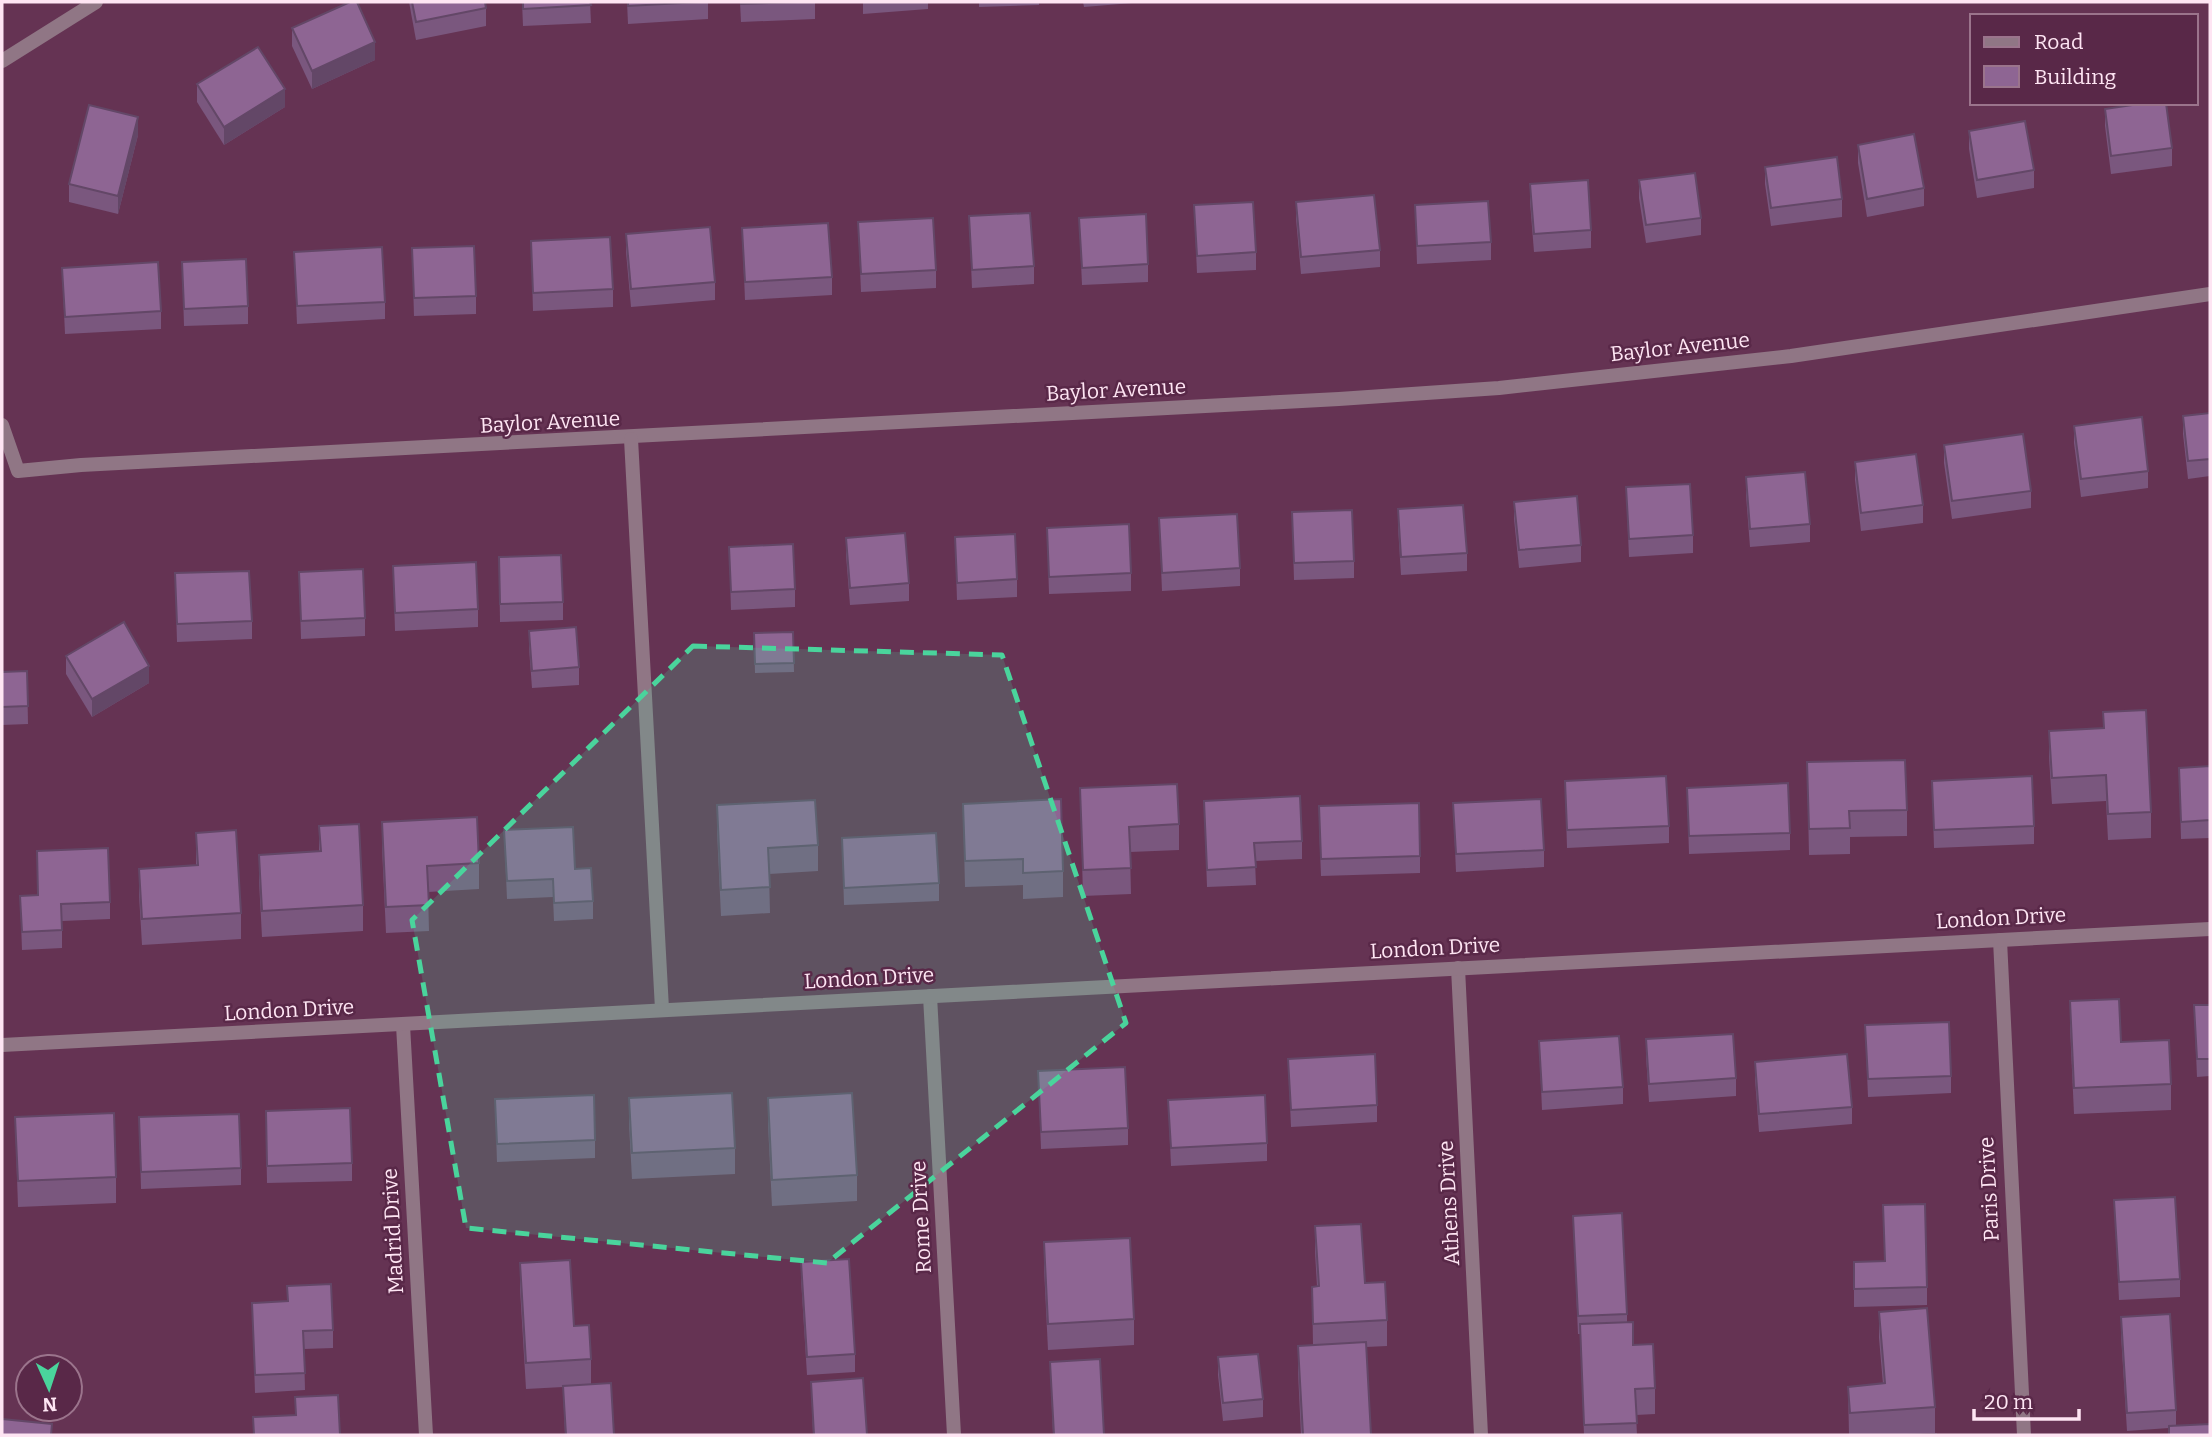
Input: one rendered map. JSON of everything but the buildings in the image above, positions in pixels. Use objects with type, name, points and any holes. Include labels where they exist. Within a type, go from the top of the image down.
[{"type":"street","points":[[2,61],[96,2]]},
{"type":"street","name":"Baylor Avenue","points":[[2,425],[18,471],[81,465],[631,439],[1499,388],[1791,356],[2210,294]]},
{"type":"street","points":[[631,439],[662,1009]]},
{"type":"street","name":"London Drive","points":[[2,1045],[2210,929]]},
{"type":"street","name":"Paris Drive","points":[[2000,940],[2024,1435]]},
{"type":"street","name":"Athens Drive","points":[[1458,968],[1481,1435]]},
{"type":"street","name":"Rome Drive","points":[[930,996],[954,1435]]},
{"type":"street","name":"Madrid Drive","points":[[403,1025],[426,1435]]},
{"type":"highlighted area","points":[[693,646],[1002,655],[1126,1023],[827,1263],[466,1228],[412,920]]}]
